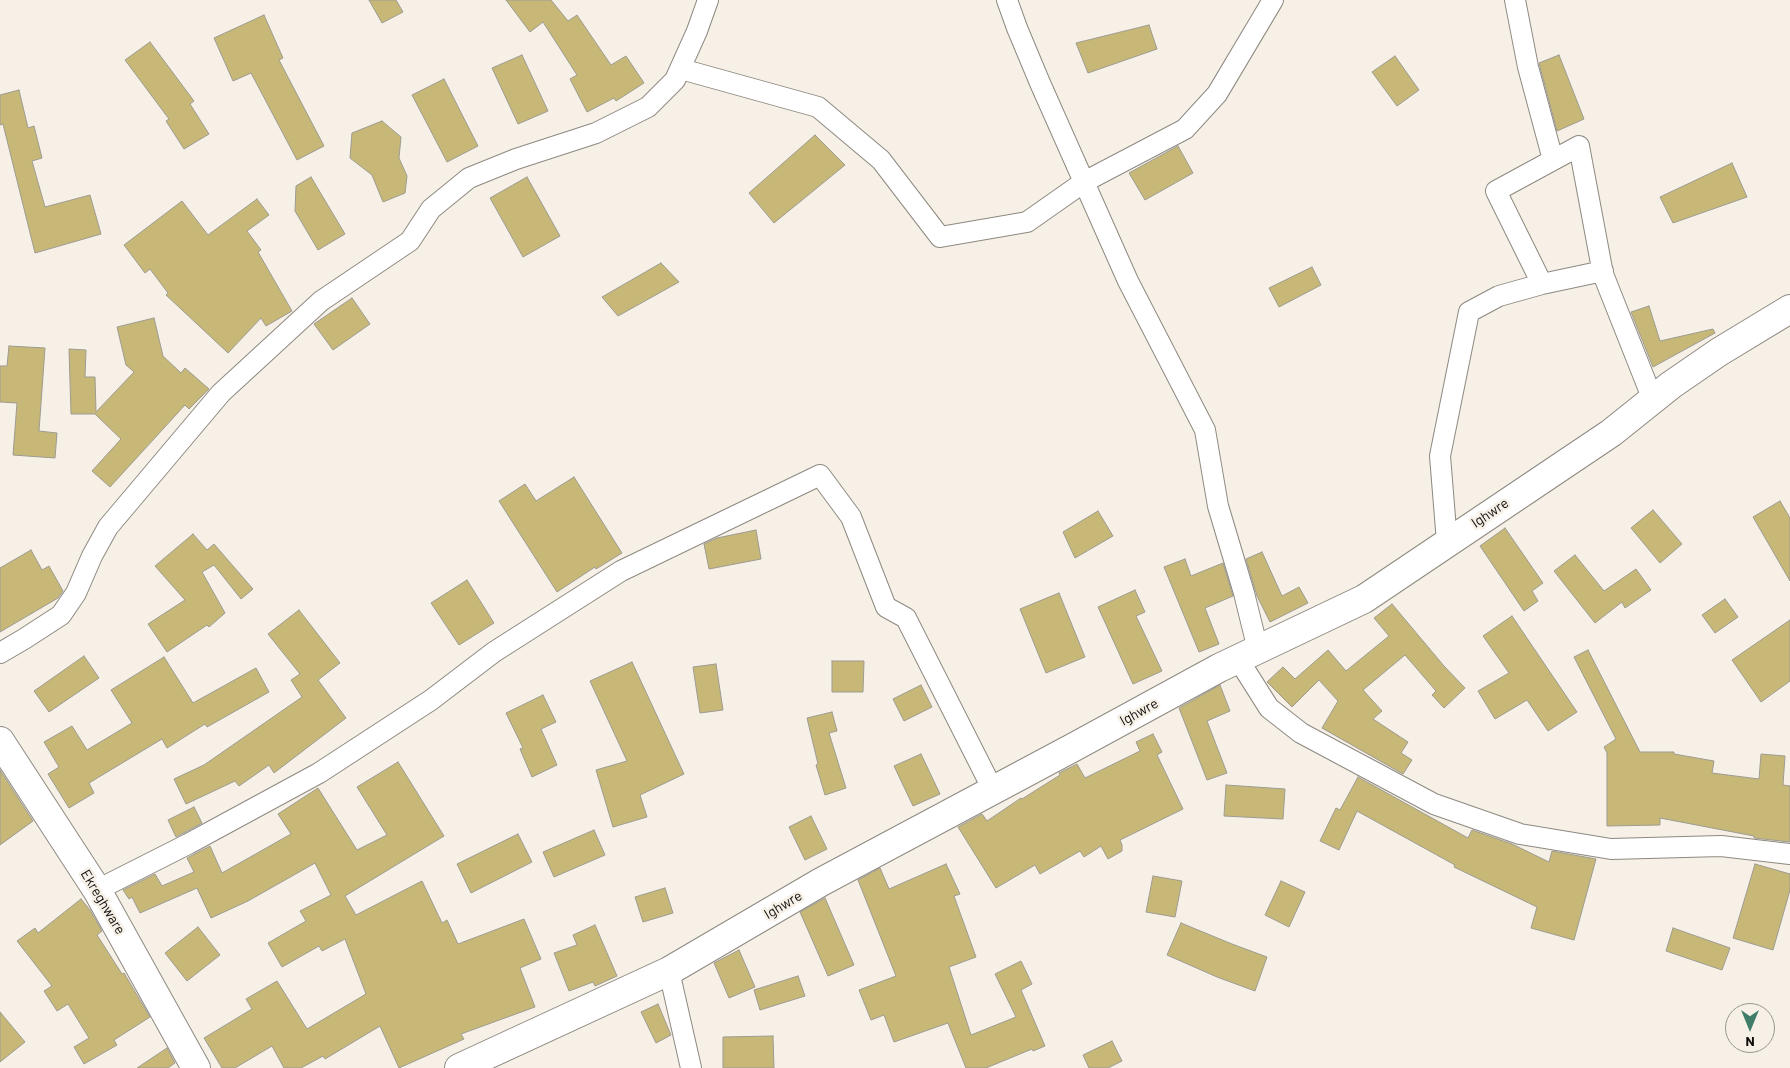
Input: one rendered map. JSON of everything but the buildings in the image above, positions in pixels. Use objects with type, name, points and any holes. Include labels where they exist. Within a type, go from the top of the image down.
[{"type":"street","points":[[0,653],[61,615],[76,593],[92,556],[108,527],[221,393],[321,301],[410,241],[431,209],[469,178],[516,159],[596,132],[648,108],[675,80],[697,31],[708,0]]},
{"type":"street","points":[[1007,0],[1017,28],[1128,281],[1205,430],[1218,506],[1244,593],[1248,654],[1269,708],[1301,734],[1434,804],[1520,834],[1612,848],[1721,846],[1790,854]]},
{"type":"street","points":[[680,69],[818,107],[881,160],[940,237],[1027,222],[1084,182],[1185,130],[1217,94],[1273,0]]},
{"type":"street","points":[[1515,0],[1528,67],[1553,160]]},
{"type":"street","points":[[1542,284],[1496,191],[1578,146],[1603,271],[1653,400]]},
{"type":"street","points":[[1447,542],[1440,456],[1469,312],[1499,296],[1542,284],[1603,271]]},
{"type":"street","name":"Ighwre","points":[[458,1068],[669,971],[821,882],[1219,668],[1364,600],[1611,432],[1719,352],[1790,309]]},
{"type":"street","points":[[97,890],[188,844],[319,773],[431,700],[494,652],[621,571],[820,475],[850,517],[886,607],[906,618],[993,790]]},
{"type":"street","name":"Ekreghware","points":[[0,741],[97,890],[196,1068]]},
{"type":"street","points":[[669,971],[691,1068]]}]
